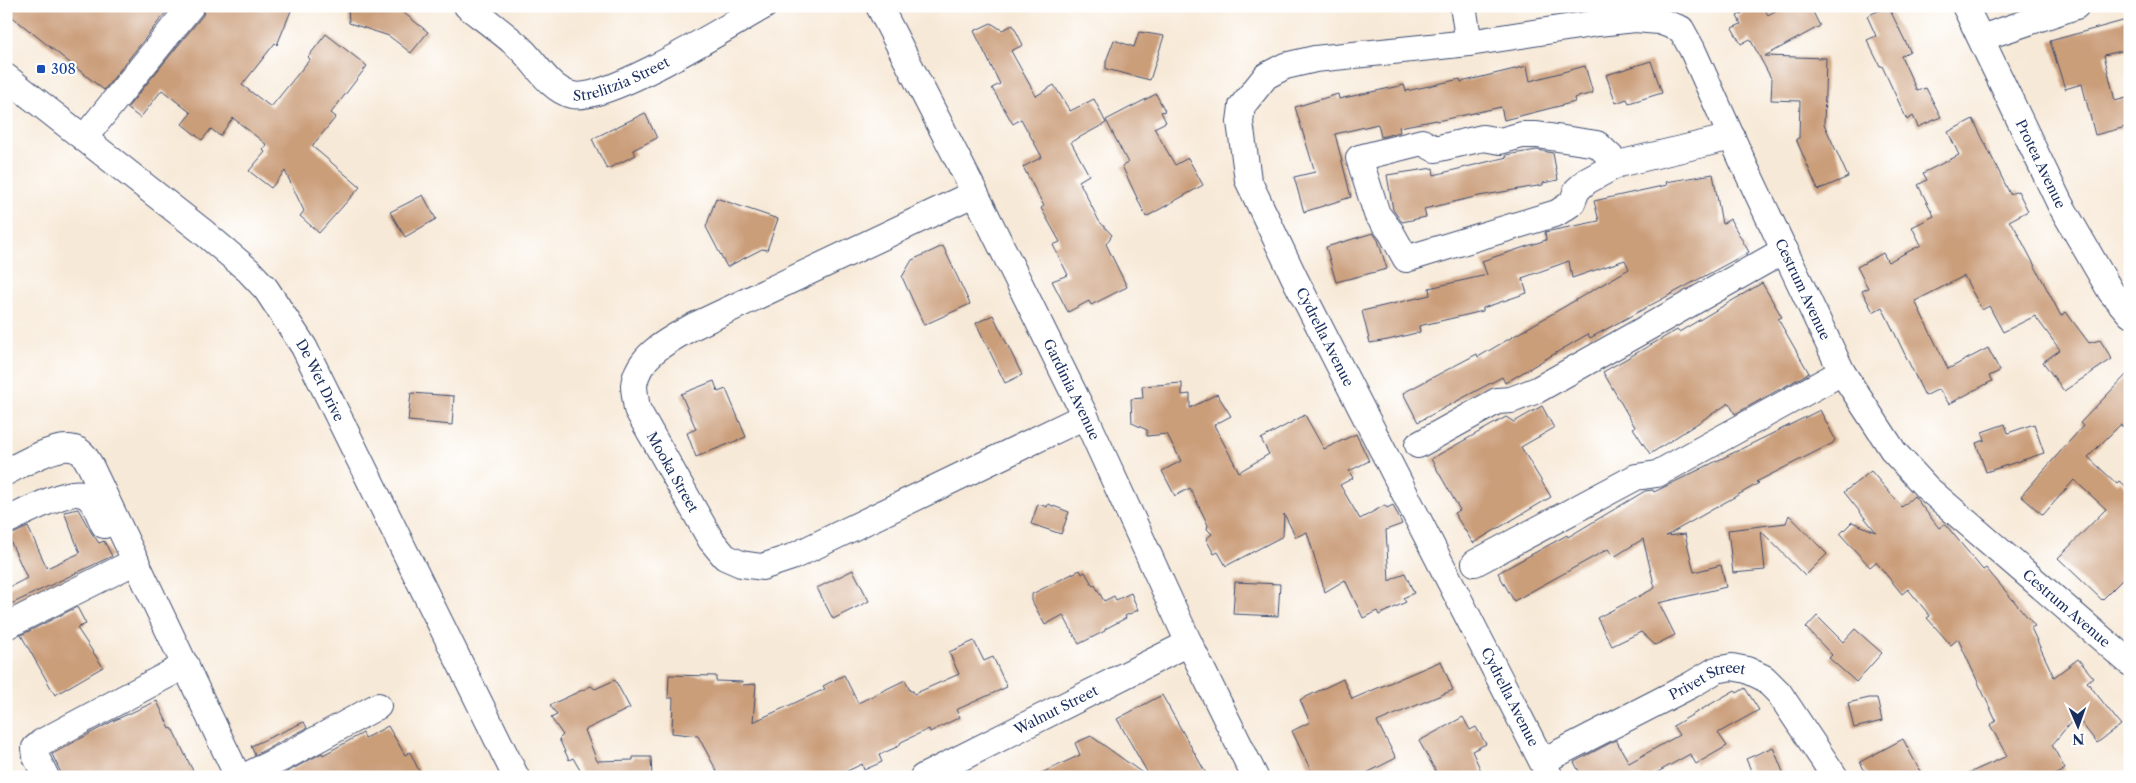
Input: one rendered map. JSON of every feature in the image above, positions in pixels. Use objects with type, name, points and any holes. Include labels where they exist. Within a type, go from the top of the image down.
[{"type":"street","points":[[84,138],[191,6]]},
{"type":"street","name":"Strelitzia Street","points":[[468,6],[521,49],[555,86],[572,95],[593,94],[632,79],[764,6]]},
{"type":"street","name":"Gardinia Avenue","points":[[879,6],[975,193],[1085,416],[1189,643],[1255,777]]},
{"type":"street","points":[[1462,6],[1469,43]]},
{"type":"street","name":"Protea Avenue","points":[[1965,6],[2060,204],[2111,292],[2130,314]]},
{"type":"street","points":[[1981,38],[2076,6]]},
{"type":"street","name":"Cestrum Avenue","points":[[1469,43],[1598,23],[1635,20],[1659,21],[1681,30],[1842,372],[1894,452],[1927,488],[2130,663]]},
{"type":"street","name":"Cydrella Avenue","points":[[1469,43],[1315,59],[1285,66],[1266,76],[1242,106],[1240,122],[1243,152],[1248,180],[1296,281],[1547,769]]},
{"type":"street","name":"De Wet Drive","points":[[6,77],[223,248],[248,270],[266,290],[304,347],[516,777]]},
{"type":"street","points":[[1618,164],[1597,144],[1537,135],[1500,141],[1483,138],[1435,149],[1422,142],[1359,158],[1377,214],[1391,232],[1406,258],[1558,213],[1572,203],[1577,190],[1587,181],[1618,164],[1732,137]]},
{"type":"street","name":"Mooka Street","points":[[975,193],[692,327],[662,344],[644,362],[634,384],[637,409],[711,540],[725,556],[741,564],[762,567],[792,557],[1085,416]]},
{"type":"street","points":[[1418,444],[1497,401],[1511,400],[1537,390],[1785,250]]},
{"type":"street","points":[[1475,563],[1636,477],[1657,474],[1842,372]]},
{"type":"street","points":[[6,472],[55,450],[76,449],[81,452],[90,465],[131,564],[180,668],[238,777]]},
{"type":"street","points":[[6,521],[60,497],[73,493],[82,494],[91,499],[131,564]]},
{"type":"street","points":[[6,626],[131,564]]},
{"type":"street","name":"Walnut Street","points":[[923,777],[1189,643]]},
{"type":"street","name":"Privet Street","points":[[1547,769],[1716,670],[1732,667],[1747,670],[1764,678],[1779,693],[1836,777]]},
{"type":"street","points":[[46,777],[36,757],[35,748],[42,742],[180,668]]},
{"type":"street","points":[[180,668],[222,777]]},
{"type":"street","points":[[244,777],[378,706]]},
{"type":"building","points":[[6,6],[171,6],[104,90],[6,12]]},
{"type":"building","points":[[206,6],[293,6],[277,45],[275,43],[242,85],[271,107],[310,59],[308,57],[326,34],[367,66],[331,113],[336,117],[312,146],[360,187],[319,233],[300,216],[304,211],[285,171],[271,188],[249,171],[265,152],[263,150],[267,145],[233,118],[220,136],[211,129],[202,140],[182,124],[191,113],[162,90],[140,118],[127,108],[203,15]]},
{"type":"building","points":[[348,6],[395,6],[428,32],[411,53],[389,36],[349,23]]},
{"type":"building","points":[[1755,6],[1763,6],[1768,15],[1784,6],[1810,6],[1820,26],[1765,56],[1826,58],[1824,124],[1848,177],[1818,190],[1796,139],[1799,138],[1800,101],[1771,100],[1772,80],[1750,39],[1741,44],[1732,28],[1741,24],[1737,16]]},
{"type":"building","points":[[1888,6],[1910,51],[1901,56],[1917,91],[1926,88],[1941,117],[1918,127],[1913,116],[1907,120],[1882,66],[1880,66],[1867,40],[1876,36],[1867,16]]},
{"type":"building","points":[[2130,19],[2130,49],[2104,55],[2115,101],[2130,97],[2130,126],[2095,135],[2082,84],[2065,89],[2050,41]]},
{"type":"building","points":[[991,23],[1002,30],[1013,25],[1023,45],[1011,51],[1036,96],[1054,85],[1070,111],[1094,99],[1106,123],[1071,142],[1089,175],[1079,181],[1099,221],[1112,235],[1106,244],[1127,287],[1091,305],[1089,301],[1068,312],[1052,281],[1068,275],[1053,245],[1060,242],[1041,208],[1044,206],[1023,167],[1042,157],[1021,119],[1013,124],[992,88],[1000,84],[974,31]]},
{"type":"building","points":[[1139,32],[1164,36],[1150,80],[1106,69],[1106,61],[1114,40],[1134,47]]},
{"type":"building","points":[[1651,61],[1662,93],[1629,103],[1627,99],[1616,103],[1606,75]]},
{"type":"building","points":[[1527,66],[1530,81],[1585,66],[1593,93],[1574,98],[1575,102],[1504,120],[1501,107],[1399,127],[1400,132],[1381,137],[1378,124],[1335,134],[1351,197],[1304,212],[1294,177],[1315,172],[1295,107],[1338,94],[1339,99],[1404,85],[1406,91],[1460,79],[1461,82]]},
{"type":"building","points":[[1156,94],[1165,111],[1161,112],[1166,122],[1154,128],[1175,165],[1188,158],[1203,185],[1146,217],[1122,166],[1128,163],[1106,120]]},
{"type":"building","points":[[645,113],[657,138],[633,150],[636,155],[607,169],[592,139]]},
{"type":"building","points":[[1973,119],[2010,194],[2018,191],[2028,211],[2009,221],[2015,228],[2061,316],[2066,312],[2089,343],[2100,340],[2112,359],[2064,391],[2043,362],[2060,350],[2035,316],[2003,332],[1989,306],[1982,310],[1964,276],[1915,301],[1948,369],[1988,348],[2000,371],[1989,376],[1992,381],[1949,404],[1939,389],[1925,396],[1882,307],[1873,312],[1862,291],[1868,288],[1857,267],[1883,253],[1888,262],[1921,245],[1912,227],[1934,216],[1918,185],[1927,180],[1923,173],[1959,155],[1948,132]]},
{"type":"building","points":[[1537,150],[1553,153],[1558,180],[1543,183],[1543,185],[1479,196],[1424,209],[1426,217],[1402,222],[1393,210],[1387,175],[1433,168],[1434,175],[1507,157],[1506,155]]},
{"type":"building","points":[[1713,174],[1722,224],[1730,219],[1749,252],[1590,338],[1588,334],[1505,383],[1502,377],[1418,422],[1403,393],[1477,354],[1478,357],[1629,269],[1625,260],[1572,278],[1569,261],[1522,278],[1527,293],[1483,308],[1483,311],[1419,326],[1420,332],[1388,340],[1370,343],[1362,311],[1430,295],[1429,288],[1487,275],[1482,261],[1546,240],[1545,232],[1599,221],[1594,201],[1667,185],[1666,182]]},
{"type":"building","points":[[423,195],[436,219],[405,237],[390,212]]},
{"type":"building","points":[[716,198],[778,219],[767,250],[762,249],[727,267],[706,227]]},
{"type":"building","points":[[1373,233],[1378,240],[1387,269],[1336,282],[1326,247]]},
{"type":"building","points":[[943,246],[970,304],[924,325],[902,277],[912,260]]},
{"type":"building","points":[[1762,283],[1782,317],[1778,319],[1809,373],[1735,414],[1729,403],[1650,454],[1633,428],[1635,427],[1603,372],[1677,330],[1679,332]]},
{"type":"building","points":[[993,315],[1022,375],[1005,383],[976,323]]},
{"type":"building","points":[[2130,371],[2130,430],[2120,425],[2088,457],[2117,484],[2120,481],[2130,490],[2130,572],[2102,600],[2058,558],[2106,509],[2074,480],[2043,515],[2021,496],[2083,426],[2080,423]]},
{"type":"building","points":[[714,381],[718,392],[726,389],[746,437],[696,457],[687,433],[696,429],[681,394]]},
{"type":"building","points":[[1182,383],[1182,395],[1190,394],[1190,408],[1217,394],[1231,416],[1214,425],[1239,472],[1269,454],[1261,439],[1305,415],[1324,449],[1356,434],[1369,461],[1349,471],[1353,478],[1340,485],[1360,519],[1385,505],[1387,508],[1393,505],[1402,524],[1386,530],[1389,581],[1405,573],[1414,593],[1403,598],[1406,602],[1379,615],[1377,611],[1363,618],[1345,580],[1325,592],[1307,532],[1296,537],[1284,514],[1283,536],[1226,566],[1218,552],[1214,554],[1206,539],[1212,534],[1207,529],[1208,525],[1190,488],[1175,496],[1162,471],[1181,461],[1167,434],[1147,436],[1147,430],[1132,423],[1131,399],[1143,398],[1142,386]]},
{"type":"building","points":[[411,393],[454,396],[452,425],[408,421]]},
{"type":"building","points":[[1542,406],[1554,428],[1521,447],[1551,497],[1473,543],[1454,513],[1460,510],[1431,459],[1506,417],[1514,422]]},
{"type":"building","points":[[1820,410],[1835,439],[1833,443],[1756,482],[1759,483],[1666,536],[1685,534],[1694,572],[1721,565],[1726,587],[1659,603],[1675,635],[1655,645],[1641,632],[1612,646],[1597,618],[1655,588],[1643,539],[1614,557],[1608,549],[1514,601],[1498,573],[1567,535],[1568,537],[1645,491],[1653,490],[1654,492]]},
{"type":"building","points":[[2005,424],[2008,433],[2034,424],[2044,453],[1986,472],[1976,443],[1985,440],[1982,432]]},
{"type":"building","points":[[1871,471],[1902,507],[1914,496],[1939,528],[1945,524],[1983,570],[1986,568],[2035,626],[2031,628],[2054,677],[2078,659],[2093,677],[2087,682],[2121,725],[2097,743],[2076,716],[2052,745],[2065,769],[2052,777],[1960,777],[2007,756],[1990,725],[1996,721],[1958,639],[1951,645],[1927,618],[1930,616],[1908,589],[1902,594],[1876,562],[1870,567],[1840,534],[1852,522],[1876,532],[1844,492]]},
{"type":"building","points":[[1038,504],[1047,507],[1048,504],[1069,512],[1061,534],[1031,524]]},
{"type":"building","points":[[78,509],[91,532],[99,543],[104,541],[112,556],[11,604],[6,589],[27,578],[8,536],[28,527],[47,568],[80,553],[64,512]]},
{"type":"building","points":[[1789,515],[1827,554],[1805,576],[1761,531],[1765,570],[1733,573],[1728,530],[1786,523]]},
{"type":"building","points":[[853,570],[869,601],[833,619],[817,588]]},
{"type":"building","points":[[1080,570],[1082,574],[1085,572],[1104,601],[1114,596],[1116,600],[1131,593],[1138,610],[1125,616],[1126,618],[1105,629],[1105,631],[1079,644],[1063,615],[1045,625],[1032,601],[1032,594]]},
{"type":"building","points":[[1235,582],[1280,584],[1278,616],[1233,614]]},
{"type":"building","points":[[77,607],[86,624],[77,628],[103,667],[55,695],[21,635]]},
{"type":"building","points":[[1817,616],[1843,642],[1855,629],[1882,653],[1856,682],[1829,658],[1832,655],[1806,628]]},
{"type":"building","points":[[974,641],[984,661],[993,657],[1007,687],[956,710],[960,717],[930,732],[929,729],[901,742],[899,746],[879,755],[882,762],[864,770],[862,764],[835,777],[720,777],[698,736],[672,733],[673,698],[668,698],[669,675],[716,676],[716,681],[742,682],[743,685],[756,684],[753,722],[825,689],[823,686],[844,675],[858,703],[905,680],[910,691],[913,691],[914,694],[959,674],[949,652]]},
{"type":"building","points":[[1441,661],[1453,690],[1377,722],[1396,758],[1359,777],[1314,777],[1292,731],[1310,722],[1300,700],[1343,679],[1352,699]]},
{"type":"building","points":[[615,680],[630,708],[585,730],[597,761],[633,760],[633,757],[651,757],[652,777],[584,777],[573,758],[569,760],[559,739],[563,735],[551,718],[557,715],[550,705],[591,686],[595,689]]},
{"type":"building","points":[[1745,688],[1759,710],[1718,733],[1727,746],[1696,764],[1690,754],[1649,777],[1582,777],[1574,762],[1616,740],[1629,763],[1679,735],[1673,726],[1735,690],[1737,693]]},
{"type":"building","points":[[1162,695],[1208,777],[1150,777],[1117,719]]},
{"type":"building","points":[[1877,698],[1882,721],[1854,728],[1848,703]]},
{"type":"building","points":[[157,701],[196,777],[63,777],[52,754],[115,720]]},
{"type":"building","points":[[1463,717],[1470,730],[1476,727],[1486,744],[1472,751],[1484,777],[1439,777],[1419,741]]},
{"type":"building","points":[[304,722],[307,728],[255,755],[251,746]]},
{"type":"building","points":[[388,726],[405,755],[410,752],[422,777],[278,777],[363,733],[365,738]]},
{"type":"building","points":[[1091,736],[1148,777],[1033,777],[1080,755],[1075,743]]},
{"type":"building","points":[[1903,739],[1923,777],[1868,777],[1860,762]]},
{"type":"building","points":[[1773,747],[1785,777],[1754,777],[1746,759]]},
{"type":"place","name":"308","points":[[41,69]]}]
